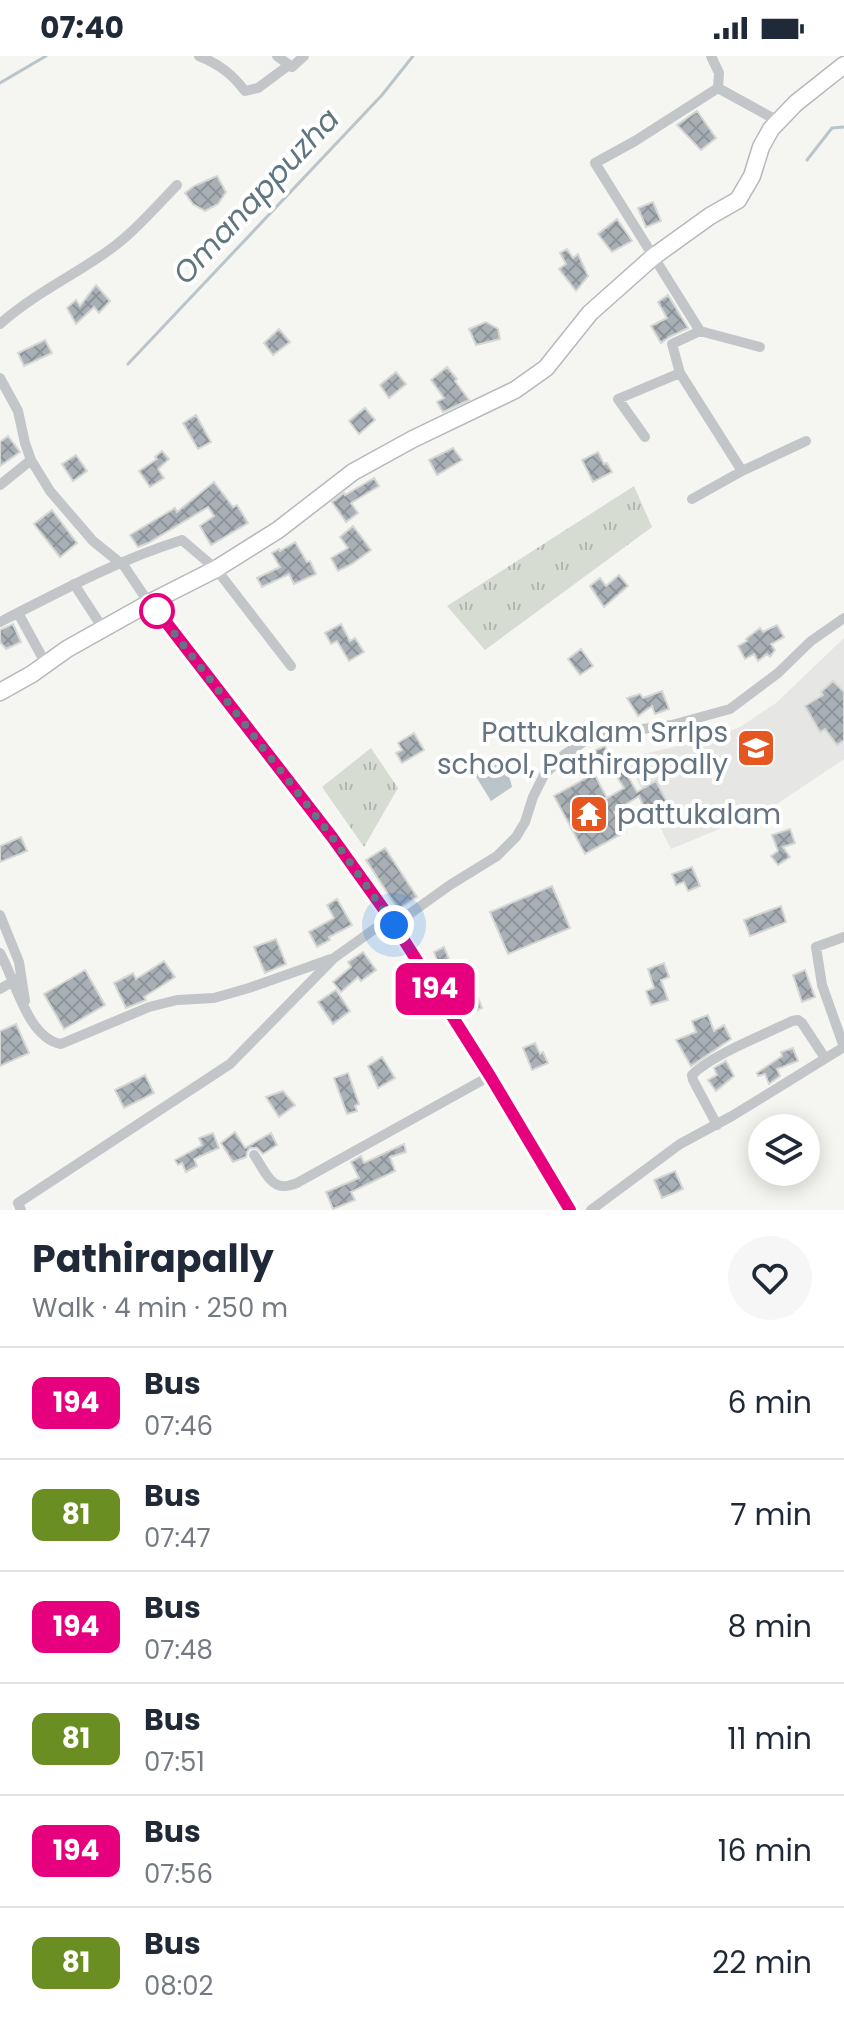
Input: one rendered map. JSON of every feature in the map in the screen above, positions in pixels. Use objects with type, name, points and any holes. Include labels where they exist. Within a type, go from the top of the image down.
[{"type":"main road","points":[[0,692],[67,649],[216,569],[278,530],[353,472],[515,390],[546,368],[590,313],[653,257],[738,200],[752,176],[761,147],[771,129],[796,103],[844,65]]},
{"type":"main road","points":[[149,603],[332,837],[392,921],[570,1210]]},
{"type":"street","points":[[199,56],[218,64],[235,77],[245,91],[258,88],[289,65]]},
{"type":"street","points":[[277,56],[292,67],[304,56]]},
{"type":"street","points":[[711,56],[719,73],[718,88]]},
{"type":"street","points":[[718,88],[778,121]]},
{"type":"street","points":[[700,331],[595,163],[718,88]]},
{"type":"street","points":[[0,324],[19,307],[128,236],[177,185]]},
{"type":"street","points":[[742,471],[680,373],[672,344],[700,331],[760,347]]},
{"type":"street","points":[[645,437],[618,399],[680,373]]},
{"type":"street","points":[[0,378],[18,411],[31,460],[50,491],[93,541],[121,563],[149,603]]},
{"type":"street","points":[[692,499],[806,441]]},
{"type":"street","points":[[0,485],[31,460]]},
{"type":"street","points":[[0,622],[74,584],[156,548],[182,540],[216,569],[291,666]]},
{"type":"street","points":[[74,584],[104,630]]},
{"type":"street","points":[[18,613],[46,664]]},
{"type":"street","points":[[21,1210],[18,1203],[230,1064],[334,958],[497,856],[516,837],[525,822],[544,775],[564,755],[586,740],[672,725],[730,709],[778,673],[811,641],[844,618]]},
{"type":"street","points":[[0,915],[19,962],[17,978],[0,989]]},
{"type":"street","points":[[591,1210],[680,1144],[717,1125],[844,1047],[822,985],[816,947],[844,937]]},
{"type":"street","points":[[0,953],[17,978],[28,1015],[54,1043],[61,1044],[149,1007],[177,1000],[214,998],[334,958]]},
{"type":"street","points":[[717,1125],[693,1080],[692,1075],[703,1066],[798,1020],[825,1058]]},
{"type":"street","points":[[254,1155],[278,1186],[297,1183],[490,1076]]},
{"type":"shaded area","name":"Pattukalam Srrlps school, Pathirappally","points":[[844,638],[844,759],[771,808],[671,849],[626,758],[709,739],[740,727],[776,703]]},
{"type":"shaded area","points":[[504,757],[512,787],[491,801],[475,775]]},
{"type":"green space","points":[[634,486],[652,527],[485,650],[447,606]]},
{"type":"green space","points":[[371,748],[398,788],[364,847],[322,787]]},
{"type":"building","points":[[697,111],[716,138],[701,150],[677,125]]},
{"type":"building","points":[[217,176],[226,192],[218,204],[205,211],[193,204],[185,193]]},
{"type":"building","points":[[653,202],[661,221],[646,227],[638,208]]},
{"type":"building","points":[[617,219],[632,241],[612,252],[598,234]]},
{"type":"building","points":[[567,249],[573,258],[578,254],[588,276],[576,291],[559,269],[566,264],[560,253]]},
{"type":"building","points":[[96,285],[110,301],[99,313],[94,307],[76,324],[67,308],[76,300],[80,306]]},
{"type":"building","points":[[668,295],[688,328],[661,343],[651,326],[667,318],[658,302]]},
{"type":"building","points":[[486,322],[498,329],[500,339],[476,345],[469,329]]},
{"type":"building","points":[[279,329],[290,342],[273,355],[264,343]]},
{"type":"building","points":[[45,340],[52,353],[24,366],[18,353]]},
{"type":"building","points":[[447,367],[469,400],[443,412],[437,402],[444,398],[431,380]]},
{"type":"building","points":[[396,372],[406,384],[389,398],[380,385]]},
{"type":"building","points":[[365,408],[375,420],[359,434],[349,421]]},
{"type":"building","points":[[196,415],[211,442],[198,449],[183,423]]},
{"type":"building","points":[[8,436],[20,452],[0,466],[0,442]]},
{"type":"building","points":[[453,448],[462,460],[437,475],[429,460]]},
{"type":"building","points":[[162,451],[169,459],[158,469],[164,478],[150,487],[139,471],[157,459],[155,457]]},
{"type":"building","points":[[598,452],[612,472],[593,482],[582,460]]},
{"type":"building","points":[[76,455],[87,471],[73,481],[62,464]]},
{"type":"building","points":[[374,478],[379,486],[351,503],[358,513],[346,522],[332,502]]},
{"type":"building","points":[[214,482],[233,507],[237,505],[248,523],[211,545],[200,526],[214,516],[208,507],[138,547],[130,535],[175,508],[177,512]]},
{"type":"building","points":[[52,510],[77,543],[60,557],[34,524]]},
{"type":"building","points":[[353,526],[371,550],[338,571],[331,558],[348,548],[340,537]]},
{"type":"building","points":[[295,542],[316,574],[294,584],[289,574],[262,587],[257,578],[280,567],[272,553]]},
{"type":"building","points":[[619,575],[628,586],[604,607],[590,586],[600,578],[606,586]]},
{"type":"building","points":[[13,624],[21,642],[6,649],[0,642],[0,630]]},
{"type":"building","points":[[341,624],[350,641],[355,638],[364,652],[349,661],[337,641],[331,644],[325,633]]},
{"type":"building","points":[[777,625],[784,637],[771,644],[775,650],[770,657],[767,654],[758,661],[754,654],[745,659],[738,646],[760,628],[763,632]]},
{"type":"building","points":[[581,649],[593,666],[580,675],[568,659]]},
{"type":"building","points":[[833,681],[844,692],[844,740],[837,745],[825,729],[820,732],[805,706],[823,695],[821,692]]},
{"type":"building","points":[[662,691],[669,709],[655,714],[652,706],[638,716],[627,698],[640,694],[643,698]]},
{"type":"building","points":[[414,733],[424,750],[402,763],[396,753],[402,750],[398,743]]},
{"type":"building","name":"pattukalam","points":[[605,746],[608,754],[596,760],[598,762],[591,768],[607,798],[624,788],[616,775],[624,770],[637,792],[656,781],[668,804],[654,810],[660,822],[652,826],[639,796],[614,812],[625,832],[585,854],[554,796],[588,777],[575,760],[589,750],[591,752]]},
{"type":"building","points":[[790,829],[795,843],[783,847],[790,857],[778,865],[771,856],[778,851],[772,835]]},
{"type":"building","points":[[21,837],[27,851],[0,862],[0,846]]},
{"type":"building","points":[[385,848],[417,897],[398,909],[366,860]]},
{"type":"building","points":[[692,867],[700,886],[688,891],[684,882],[676,885],[672,874]]},
{"type":"building","points":[[552,886],[570,928],[508,954],[490,912]]},
{"type":"building","points":[[337,899],[352,925],[317,947],[309,932],[334,918],[327,905]]},
{"type":"building","points":[[781,906],[786,922],[750,936],[744,920]]},
{"type":"building","points":[[276,939],[286,964],[265,973],[254,947]]},
{"type":"building","points":[[444,947],[455,974],[466,970],[469,978],[446,987],[441,980],[444,978],[434,952]]},
{"type":"building","points":[[363,952],[376,970],[361,981],[358,977],[341,992],[333,982],[351,967],[348,962]]},
{"type":"building","points":[[164,961],[175,977],[144,997],[146,1000],[126,1008],[114,983],[133,973],[136,979]]},
{"type":"building","points":[[664,963],[669,977],[661,980],[668,1000],[651,1005],[646,991],[654,988],[648,969]]},
{"type":"building","points":[[85,970],[105,1005],[64,1029],[44,994]]},
{"type":"building","points":[[411,970],[426,993],[412,1000],[403,984],[398,986],[394,976]]},
{"type":"building","points":[[805,970],[815,997],[802,1002],[793,975]]},
{"type":"building","points":[[336,990],[350,1011],[333,1024],[318,1002]]},
{"type":"building","points":[[476,993],[482,1008],[464,1016],[457,1001]]},
{"type":"building","points":[[708,1015],[714,1031],[724,1025],[731,1039],[691,1066],[676,1040],[696,1032],[692,1021]]},
{"type":"building","points":[[16,1024],[29,1053],[0,1066],[0,1031]]},
{"type":"building","points":[[535,1043],[548,1063],[532,1070],[523,1048]]},
{"type":"building","points":[[793,1048],[798,1061],[777,1069],[780,1076],[769,1084],[765,1074],[758,1076],[757,1073],[782,1056],[781,1052]]},
{"type":"building","points":[[382,1057],[395,1078],[378,1088],[368,1066]]},
{"type":"building","points":[[726,1061],[734,1076],[716,1091],[708,1080],[717,1075],[714,1068]]},
{"type":"building","points":[[348,1073],[359,1104],[355,1106],[357,1111],[347,1114],[334,1078]]},
{"type":"building","points":[[145,1075],[154,1093],[124,1108],[115,1090]]},
{"type":"building","points":[[283,1091],[295,1105],[279,1117],[266,1097]]},
{"type":"building","points":[[235,1132],[245,1148],[271,1133],[277,1145],[263,1154],[257,1148],[250,1148],[246,1157],[233,1162],[221,1143]]},
{"type":"building","points":[[213,1133],[219,1148],[194,1159],[197,1166],[186,1172],[182,1163],[178,1165],[175,1160],[202,1145],[199,1138]]},
{"type":"building","points":[[404,1144],[406,1152],[390,1157],[395,1171],[351,1192],[355,1200],[333,1209],[326,1192],[359,1178],[351,1162],[361,1156],[364,1163]]},
{"type":"building","points":[[675,1171],[683,1189],[662,1198],[654,1180]]},
{"type":"waterway","points":[[0,83],[46,56]]},
{"type":"waterway","name":"Omanappuzha","points":[[128,364],[382,95],[413,56]]},
{"type":"waterway","points":[[807,160],[832,128],[844,127]]},
{"type":"bus line","name":"194","points":[[149,603],[332,837],[390,918],[570,1210]]},
{"type":"place","name":"Pattukalam Srrlps school, Pathirappally","points":[[756,748]]},
{"type":"place","name":"pattukalam","points":[[589,814]]},
{"type":"route","points":[[157,611],[332,837],[394,925]]}]
